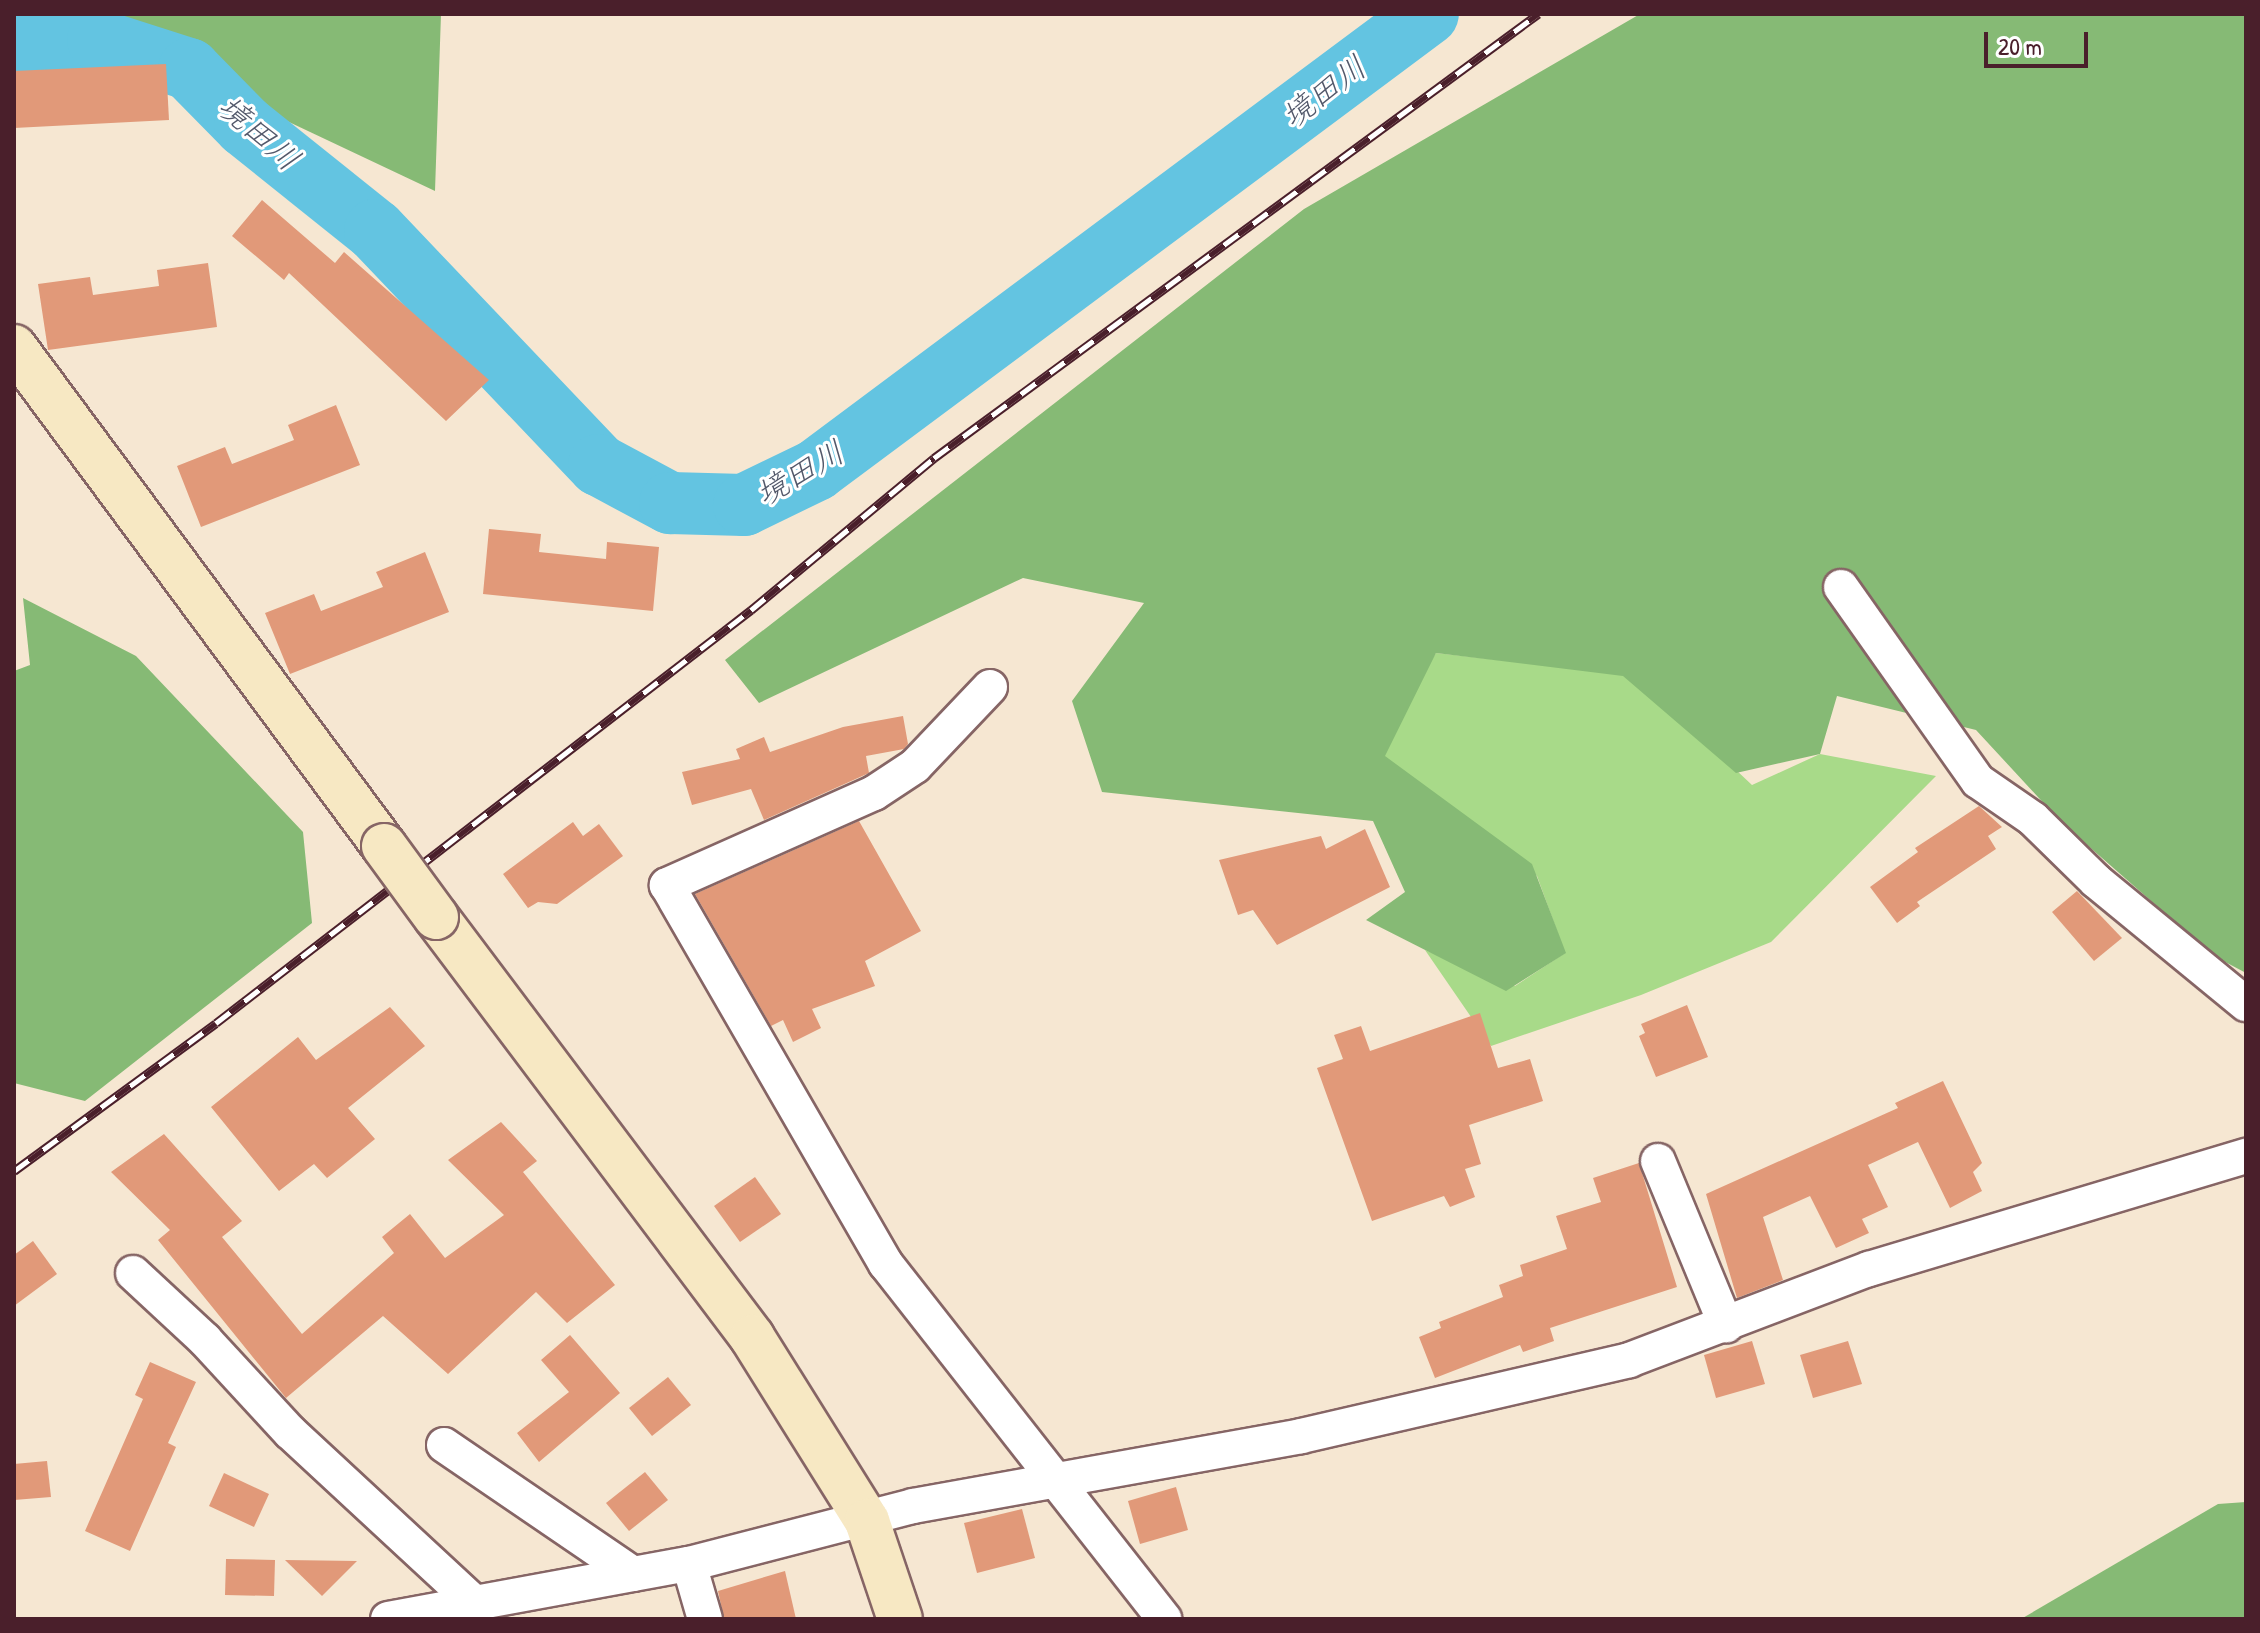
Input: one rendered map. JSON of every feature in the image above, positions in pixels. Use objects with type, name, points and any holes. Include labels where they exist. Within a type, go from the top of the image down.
[{"type":"street","points":[[14,347],[752,1337],[867,1521],[900,1619]]},
{"type":"street","points":[[1841,587],[1978,781],[2033,819],[2107,890],[2246,1004]]},
{"type":"street","points":[[990,687],[915,766],[874,793],[667,885],[886,1264],[1164,1619]]},
{"type":"street","points":[[388,1619],[432,1616],[689,1564],[867,1521],[913,1506],[1056,1484],[1479,1396],[1629,1360],[1869,1269],[2246,1156]]},
{"type":"street","points":[[1658,1161],[1726,1325]]},
{"type":"street","points":[[133,1273],[205,1340],[290,1432],[478,1606]]},
{"type":"street","points":[[444,1445],[633,1574]]},
{"type":"street","points":[[689,1564],[705,1619]]},
{"type":"green space","points":[[14,14],[441,14],[435,191],[166,64],[14,38]]},
{"type":"green space","points":[[1640,14],[2246,14],[2246,973],[2214,956],[2062,823],[1976,730],[1837,696],[1820,754],[1736,773],[1623,676],[1436,653],[1385,756],[1532,864],[1566,953],[1506,991],[1366,920],[1405,892],[1373,821],[1102,792],[1072,701],[1144,603],[1023,578],[759,703],[725,660],[1304,209]]},
{"type":"green space","points":[[23,598],[136,656],[303,832],[312,923],[85,1101],[14,1083],[14,671],[30,665]]},
{"type":"green space","points":[[1436,653],[1635,675],[1752,785],[1820,754],[1936,776],[1771,942],[1641,995],[1491,1046],[1425,950],[1515,986],[1565,953],[1537,876],[1373,750]]},
{"type":"green space","points":[[2246,1502],[2246,1619],[2021,1619],[2218,1504]]},
{"type":"building","points":[[166,64],[169,120],[14,128],[14,71]]},
{"type":"building","points":[[262,200],[335,263],[344,252],[489,380],[446,421],[289,273],[284,280],[232,236]]},
{"type":"building","points":[[208,263],[217,327],[48,350],[38,284],[90,277],[93,295],[159,286],[157,270]]},
{"type":"building","points":[[336,405],[360,465],[201,527],[177,466],[225,447],[232,464],[294,440],[288,425]]},
{"type":"building","points":[[489,529],[541,534],[539,552],[606,559],[607,542],[659,547],[653,611],[483,594]]},
{"type":"building","points":[[425,552],[449,612],[290,674],[265,613],[314,594],[321,611],[383,587],[376,572]]},
{"type":"building","points":[[903,716],[908,744],[904,749],[866,756],[869,773],[764,820],[751,789],[692,805],[682,772],[740,759],[736,749],[764,737],[770,752],[843,727]]},
{"type":"building","points":[[1979,806],[2002,827],[1988,836],[1996,849],[1917,902],[1920,906],[1897,923],[1870,887],[1918,852],[1915,848]]},
{"type":"building","points":[[859,821],[921,931],[865,961],[875,986],[812,1009],[821,1028],[793,1042],[783,1020],[771,1026],[695,894]]},
{"type":"building","points":[[573,822],[583,836],[599,824],[623,856],[557,904],[538,902],[528,908],[503,874]]},
{"type":"building","points":[[1365,829],[1390,887],[1277,945],[1253,910],[1238,915],[1219,860],[1321,836],[1326,849]]},
{"type":"building","points":[[2077,891],[2122,938],[2094,961],[2052,912]]},
{"type":"building","points":[[1687,1005],[1708,1057],[1656,1077],[1639,1036],[1645,1033],[1641,1024]]},
{"type":"building","points":[[390,1007],[425,1046],[348,1108],[375,1139],[327,1178],[314,1164],[279,1191],[211,1107],[298,1037],[316,1060]]},
{"type":"building","points":[[1480,1013],[1498,1068],[1530,1059],[1543,1101],[1469,1125],[1481,1164],[1465,1169],[1475,1197],[1450,1207],[1444,1196],[1372,1221],[1317,1068],[1343,1059],[1334,1035],[1361,1026],[1370,1051]]},
{"type":"building","points":[[1943,1081],[1982,1163],[1973,1172],[1982,1191],[1950,1208],[1918,1142],[1868,1165],[1888,1207],[1862,1219],[1869,1233],[1836,1248],[1810,1196],[1763,1217],[1783,1280],[1737,1298],[1706,1194],[1898,1108],[1895,1103]]},
{"type":"building","points":[[501,1122],[537,1161],[523,1172],[615,1285],[567,1323],[536,1292],[448,1374],[383,1316],[286,1398],[158,1240],[170,1230],[111,1172],[164,1134],[242,1221],[222,1237],[302,1334],[394,1253],[382,1237],[410,1214],[445,1258],[504,1215],[448,1160]]},
{"type":"building","points":[[1639,1163],[1677,1287],[1550,1328],[1554,1341],[1523,1352],[1520,1345],[1435,1378],[1419,1337],[1441,1328],[1439,1322],[1503,1297],[1499,1285],[1523,1276],[1520,1265],[1567,1249],[1556,1216],[1601,1202],[1593,1178]]},
{"type":"building","points":[[755,1177],[781,1214],[740,1242],[714,1206]]},
{"type":"building","points":[[33,1241],[57,1274],[14,1306],[14,1255]]},
{"type":"building","points":[[570,1335],[620,1393],[539,1462],[517,1433],[569,1392],[541,1360]]},
{"type":"building","points":[[1752,1341],[1765,1384],[1716,1398],[1704,1355]]},
{"type":"building","points":[[1848,1341],[1862,1384],[1813,1398],[1800,1355]]},
{"type":"building","points":[[150,1362],[196,1382],[168,1443],[176,1447],[130,1551],[85,1531],[143,1399],[135,1395]]},
{"type":"building","points":[[668,1377],[691,1405],[652,1436],[629,1408]]},
{"type":"building","points":[[47,1461],[51,1497],[14,1500],[14,1464]]},
{"type":"building","points":[[645,1472],[668,1500],[629,1531],[606,1503]]},
{"type":"building","points":[[224,1473],[269,1494],[254,1527],[209,1506]]},
{"type":"building","points":[[1176,1487],[1188,1530],[1140,1544],[1128,1501]]},
{"type":"building","points":[[1022,1509],[1035,1558],[977,1573],[964,1523]]},
{"type":"building","points":[[226,1559],[275,1560],[274,1596],[225,1595]]},
{"type":"building","points":[[285,1560],[357,1561],[322,1596]]},
{"type":"building","points":[[785,1571],[796,1619],[724,1619],[718,1591]]},
{"type":"waterway","name":"境田川","points":[[14,40],[98,40],[189,69],[245,126],[375,230],[599,465],[670,503],[744,505],[816,470],[1428,14]]},
{"type":"railway","points":[[14,1171],[216,1023],[751,610],[934,458],[1538,14]]}]
